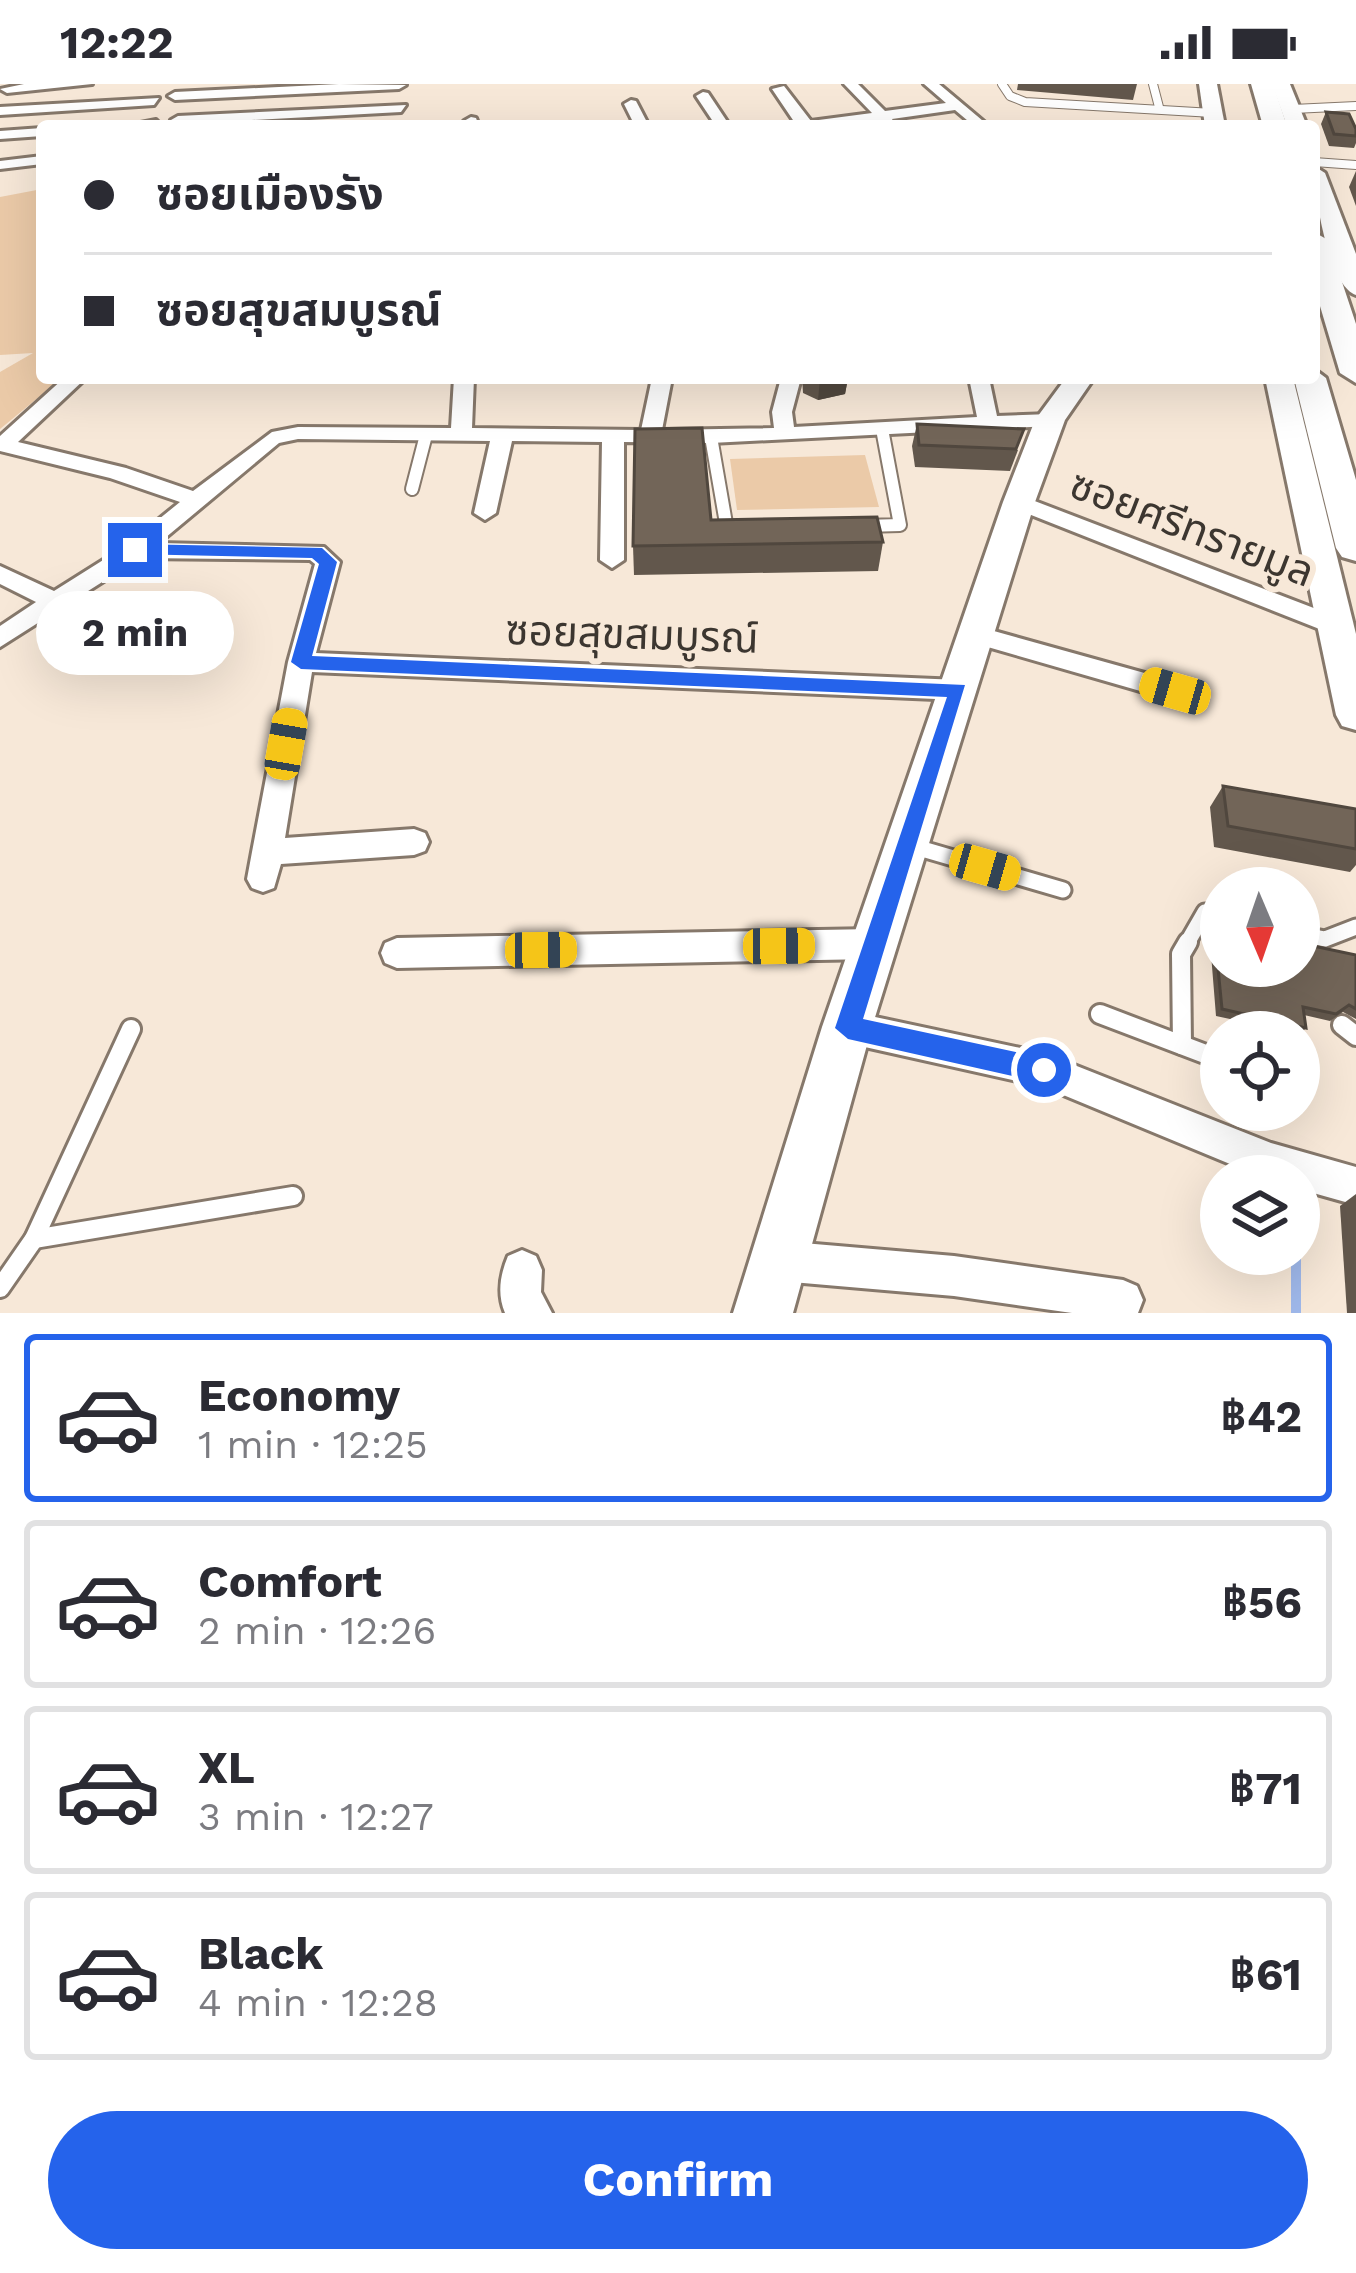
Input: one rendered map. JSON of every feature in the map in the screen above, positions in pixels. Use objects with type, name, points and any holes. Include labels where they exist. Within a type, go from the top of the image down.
[{"type":"main road","points":[[1238,102],[1281,106]]},
{"type":"main road","points":[[1327,242],[1356,373]]},
{"type":"main road","points":[[1312,384],[1356,548]]},
{"type":"street","points":[[5,89],[85,84]]},
{"type":"street","points":[[851,84],[887,120]]},
{"type":"street","points":[[931,84],[974,120]]},
{"type":"street","points":[[1208,84],[1214,120]]},
{"type":"street","points":[[1281,106],[1320,84]]},
{"type":"street","points":[[175,96],[399,85]]},
{"type":"street","points":[[290,87],[283,120],[401,109]]},
{"type":"street","points":[[779,89],[802,120]]},
{"type":"street","points":[[703,96],[719,120]]},
{"type":"street","points":[[0,112],[154,101]]},
{"type":"street","points":[[631,104],[639,120]]},
{"type":"street","points":[[893,120],[957,106]]},
{"type":"street","points":[[0,135],[36,132]]},
{"type":"street","points":[[0,165],[36,161]]},
{"type":"street","points":[[1320,205],[1327,242],[1356,287]]},
{"type":"street","points":[[1,445],[69,384]]},
{"type":"street","points":[[461,436],[464,384]]},
{"type":"street","points":[[650,437],[661,384]]},
{"type":"street","points":[[785,434],[782,412],[789,384]]},
{"type":"street","points":[[980,384],[988,422]]},
{"type":"street","points":[[764,1313],[874,944],[1019,502],[1051,420],[1076,384]]},
{"type":"street","points":[[1280,384],[1356,715]]},
{"type":"street","points":[[0,638],[135,550],[272,438],[298,433],[711,437],[1051,420]]},
{"type":"street","points":[[485,513],[502,437]]},
{"type":"street","points":[[612,560],[614,438]]},
{"type":"street","points":[[1,445],[118,473],[200,501]]},
{"type":"street","name":"ซอยศรีทรายมูล","points":[[1019,502],[1336,626]]},
{"type":"street","points":[[135,550],[316,552],[328,562],[301,662],[265,866],[414,842]]},
{"type":"street","points":[[0,574],[54,601]]},
{"type":"street","points":[[976,635],[1175,691]]},
{"type":"street","name":"ซอยสุขสมบูรณ์","points":[[301,662],[958,690]]},
{"type":"street","points":[[398,953],[874,944]]},
{"type":"street","points":[[848,1028],[1044,1070],[1271,1162],[1356,1186]]},
{"type":"street","points":[[780,1261],[954,1276],[1123,1300]]},
{"type":"street","points":[[522,1270],[520,1300],[532,1313]]},
{"type":"lane","points":[[1002,84],[1010,96],[1025,101],[1115,110],[1160,107],[1214,120]]},
{"type":"lane","points":[[1153,84],[1160,107]]},
{"type":"lane","points":[[1281,106],[1356,106]]},
{"type":"lane","points":[[1320,162],[1356,165]]},
{"type":"lane","points":[[856,526],[900,525],[882,429]]},
{"type":"lane","points":[[412,489],[426,435]]},
{"type":"lane","points":[[711,437],[727,529],[748,529]]},
{"type":"lane","points":[[907,845],[1063,890]]},
{"type":"lane","points":[[1182,1045],[1181,954],[1200,922]]},
{"type":"lane","points":[[1320,938],[1356,927]]},
{"type":"lane","points":[[1100,1014],[1200,1052]]},
{"type":"lane","points":[[0,1288],[34,1239],[131,1029]]},
{"type":"lane","points":[[34,1239],[292,1196]]},
{"type":"shaded area","points":[[36,190],[36,384],[55,384],[0,429],[0,372],[33,353],[0,355],[0,197]]},
{"type":"shaded area","points":[[865,455],[879,507],[737,510],[730,459]]},
{"type":"building","points":[[1326,112],[1349,114],[1356,136],[1334,134]]},
{"type":"building","points":[[917,424],[1024,429],[1016,449],[919,445]]},
{"type":"building","points":[[702,428],[711,520],[877,517],[883,542],[633,546],[635,429]]},
{"type":"building","points":[[1223,786],[1356,809],[1356,849],[1228,826]]},
{"type":"building","points":[[1320,947],[1356,955],[1356,1009],[1349,1005],[1336,1014],[1303,1007],[1304,1011],[1222,1009],[1220,987],[1320,987]]},
{"type":"waterway","points":[[1296,1275],[1296,1313]]},
{"type":"route","points":[[135,550],[316,552],[328,562],[301,662],[958,690],[848,1028],[1044,1070]]}]
